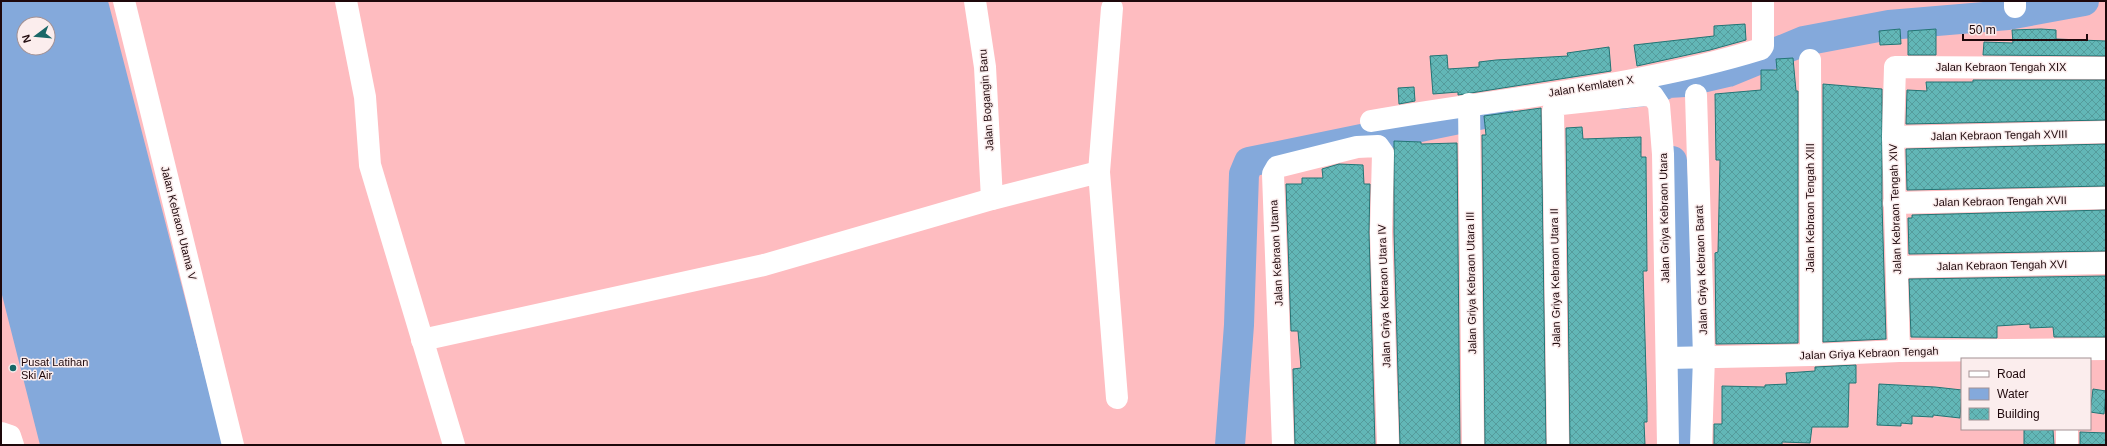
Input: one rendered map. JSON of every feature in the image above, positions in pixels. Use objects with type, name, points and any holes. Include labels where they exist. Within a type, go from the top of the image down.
[{"type":"street","name":"Jalan Kebraon Utama V","points":[[124,1],[233,445]]},
{"type":"street","points":[[346,1],[365,97],[370,165],[454,445]]},
{"type":"street","name":"Jalan Bogangin Baru","points":[[975,1],[985,67],[992,199]]},
{"type":"street","name":"Jalan Kemlaten X","points":[[1371,121],[1469,113],[1717,63],[1761,49],[1764,42],[1763,1]]},
{"type":"street","points":[[1112,8],[1099,172],[1117,398]]},
{"type":"street","name":"Jalan Kebraon Tengah XIII","points":[[1810,60],[1811,355]]},
{"type":"street","name":"Jalan Kebraon Tengah XIX","points":[[1895,67],[2106,68]]},
{"type":"street","name":"Jalan Kebraon Tengah XIV","points":[[1895,67],[1893,137],[1894,203],[1898,266],[1899,351]]},
{"type":"street","name":"Jalan Griya Kebraon Utara","points":[[1552,111],[1555,107],[1561,104],[1645,95],[1653,96],[1659,105],[1684,358],[1668,445]]},
{"type":"street","name":"Jalan Griya Kebraon Barat","points":[[1696,95],[1684,358],[1701,445]]},
{"type":"street","name":"Jalan Griya Kebraon Utara II","points":[[1552,111],[1558,445]]},
{"type":"street","name":"Jalan Griya Kebraon Utara III","points":[[1469,113],[1473,445]]},
{"type":"street","name":"Jalan Kebraon Tengah XVIII","points":[[1893,137],[2106,132]]},
{"type":"street","name":"Jalan Kebraon Utama","points":[[1283,445],[1273,174],[1277,167],[1357,147],[1378,146],[1380,148]]},
{"type":"street","name":"Jalan Griya Kebraon Utara IV","points":[[1380,148],[1383,153],[1381,232],[1388,445]]},
{"type":"street","points":[[425,351],[764,265],[992,199],[1099,172]]},
{"type":"street","name":"Jalan Kebraon Tengah XVII","points":[[1894,203],[2106,198]]},
{"type":"street","name":"Jalan Kebraon Tengah XVI","points":[[1898,266],[2106,263]]},
{"type":"street","name":"Jalan Griya Kebraon Tengah","points":[[1684,358],[1899,351],[2065,354],[2106,349]]},
{"type":"street","points":[[2067,430],[2067,445]]},
{"type":"water","points":[[1,1],[108,1],[223,445],[40,445],[1,291]]},
{"type":"building","points":[[1745,24],[1746,40],[1710,50],[1637,66],[1634,45],[1714,36],[1714,26]]},
{"type":"building","points":[[1900,29],[1901,44],[1880,45],[1879,31]]},
{"type":"building","points":[[1936,29],[1936,55],[1908,55],[1908,31]]},
{"type":"building","points":[[2012,30],[2056,30],[2056,39],[2106,41],[2106,56],[1983,55],[1984,42],[2013,43]]},
{"type":"building","points":[[1609,47],[1611,71],[1458,95],[1458,92],[1433,94],[1430,56],[1447,55],[1448,69],[1479,67],[1479,62],[1496,60],[1568,56],[1567,53]]},
{"type":"building","points":[[1793,58],[1796,91],[1798,91],[1798,343],[1716,344],[1715,253],[1718,252],[1720,160],[1716,160],[1715,94],[1761,90],[1761,70],[1777,70],[1776,59]]},
{"type":"building","points":[[1973,80],[2106,80],[2106,120],[1906,124],[1907,90],[1927,91],[1926,82],[1973,82]]},
{"type":"building","points":[[1823,84],[1882,89],[1882,204],[1886,339],[1823,342]]},
{"type":"building","points":[[1414,87],[1415,101],[1399,104],[1398,88]]},
{"type":"building","points":[[1541,108],[1546,445],[1485,445],[1482,135],[1486,135],[1484,116]]},
{"type":"building","points":[[1582,127],[1583,139],[1641,137],[1641,157],[1646,157],[1647,271],[1643,271],[1647,406],[1647,422],[1644,422],[1645,445],[1570,445],[1566,128]]},
{"type":"building","points":[[1394,141],[1421,142],[1421,144],[1457,143],[1460,445],[1400,445],[1394,232]]},
{"type":"building","points":[[2106,144],[2106,186],[1907,190],[1906,149]]},
{"type":"building","points":[[1339,164],[1363,165],[1364,184],[1370,184],[1369,232],[1375,445],[1295,445],[1293,369],[1301,368],[1298,331],[1291,331],[1286,184],[1302,184],[1302,178],[1323,178],[1322,169]]},
{"type":"building","points":[[2106,210],[2106,251],[1909,254],[1908,218],[1912,218],[1912,215]]},
{"type":"building","points":[[2106,276],[2106,337],[2054,337],[2053,327],[2030,328],[2030,324],[1997,326],[1997,338],[1911,337],[1909,279]]},
{"type":"building","points":[[1856,365],[1856,383],[1849,383],[1848,427],[1812,427],[1810,443],[1782,442],[1782,445],[1714,445],[1714,424],[1722,424],[1722,386],[1765,387],[1765,385],[1787,384],[1786,373],[1815,371],[1815,367]]},
{"type":"building","points":[[1879,384],[1961,390],[1960,418],[1933,415],[1933,417],[1912,416],[1912,424],[1901,423],[1901,426],[1877,425]]},
{"type":"building","points":[[2093,389],[2106,391],[2104,414],[2091,412]]},
{"type":"building","points":[[2024,430],[2053,430],[2054,445],[2024,445]]},
{"type":"building","points":[[2080,432],[2106,433],[2106,445],[2080,445]]},
{"type":"waterway","points":[[1619,94],[1654,90],[1668,83],[1685,82],[1728,72],[1804,41],[1889,25],[2008,15],[2084,1]]},
{"type":"waterway","points":[[1230,445],[1239,325],[1244,174],[1249,162],[1498,111]]},
{"type":"waterway","points":[[1672,161],[1683,344],[1684,445]]},
{"type":"place","name":"Pusat Latihan Ski Air","points":[[13,368]]}]
